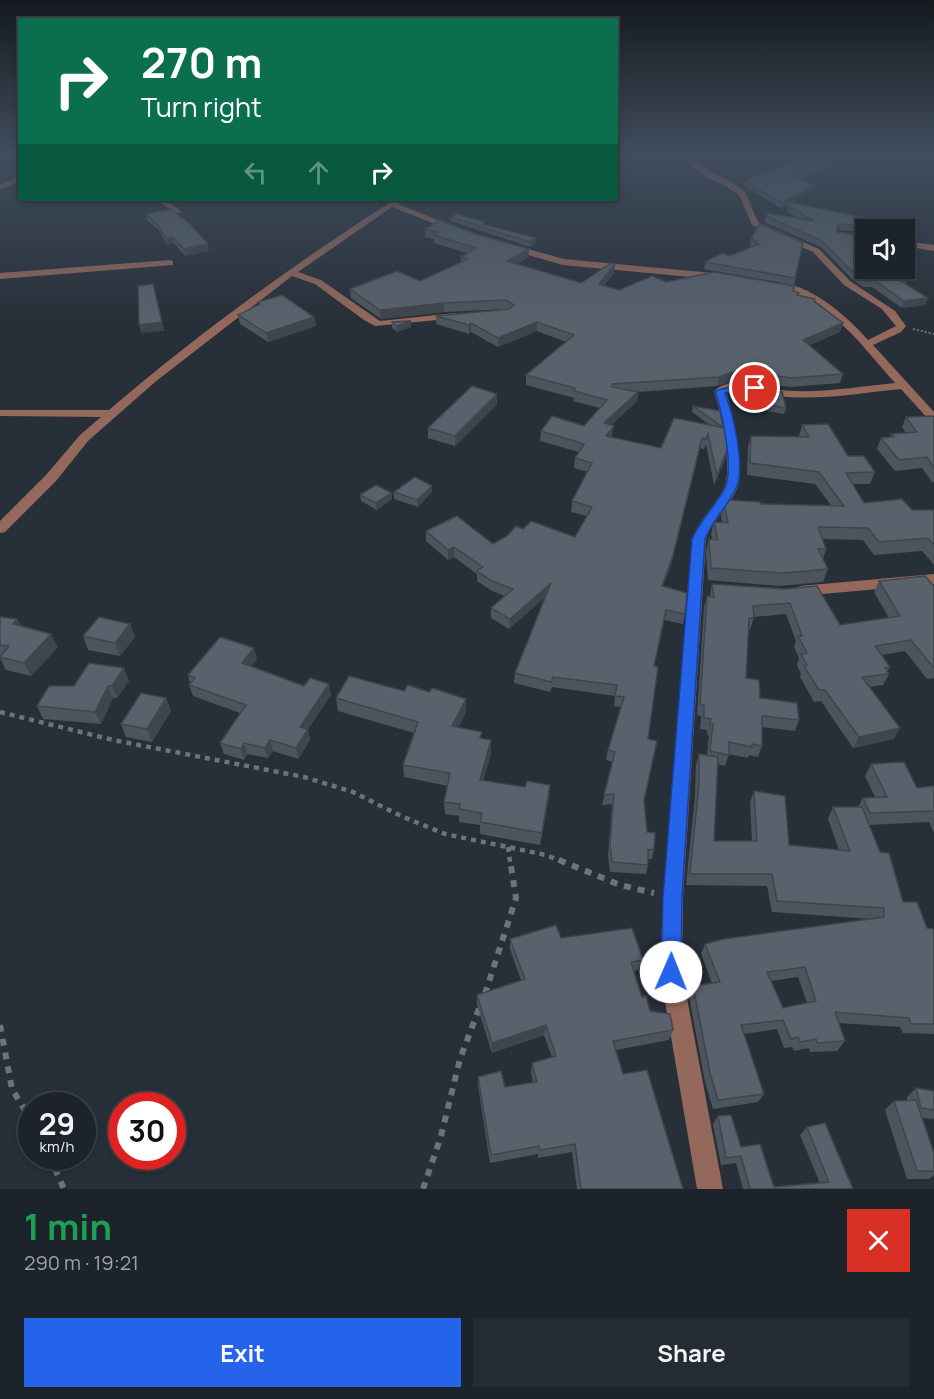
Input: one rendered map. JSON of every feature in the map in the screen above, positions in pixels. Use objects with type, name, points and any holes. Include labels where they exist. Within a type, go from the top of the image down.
[{"type":"street","points":[[0,529],[51,478],[84,438],[111,414],[291,273],[381,211]]},
{"type":"street","points":[[417,211],[469,234]]},
{"type":"street","points":[[750,211],[755,223],[810,247],[822,255],[848,283],[885,308],[899,321],[901,326],[897,330],[867,344]]},
{"type":"street","points":[[502,244],[563,262],[732,279]]},
{"type":"street","points":[[915,245],[934,248]]},
{"type":"street","points":[[0,276],[170,263]]},
{"type":"street","points":[[291,273],[318,282],[367,318],[379,324],[464,315]]},
{"type":"street","points":[[764,284],[807,294],[824,302],[841,316],[931,415]]},
{"type":"street","points":[[710,1189],[671,972],[673,897],[702,588],[699,539],[703,528],[731,488],[733,477],[729,420],[720,394],[721,389],[748,387],[783,393],[829,392],[904,385]]},
{"type":"street","points":[[0,413],[111,414]]},
{"type":"street","points":[[780,593],[934,579]]},
{"type":"path","points":[[901,326],[934,334]]},
{"type":"path","points":[[0,712],[113,740],[304,777],[353,792],[401,816],[445,834],[546,855],[620,885],[673,897]]},
{"type":"path","points":[[423,1189],[441,1136],[460,1059],[489,984],[516,898],[508,847]]},
{"type":"path","points":[[0,1025],[12,1089],[18,1099]]},
{"type":"path","points":[[55,1170],[64,1189]]},
{"type":"building","points":[[174,211],[191,225],[208,244],[184,249],[173,237],[166,238],[157,224],[146,214]]},
{"type":"building","points":[[798,211],[834,211],[860,217],[861,219],[855,219],[855,225],[841,224],[837,226],[837,232],[855,234],[855,274],[822,241],[766,216],[768,213],[814,221]]},
{"type":"building","points":[[456,214],[485,222],[482,224],[536,238],[530,242],[451,217]]},
{"type":"building","points":[[440,220],[476,234],[529,249],[507,261],[581,283],[611,263],[615,264],[599,284],[619,290],[652,276],[666,282],[714,272],[794,286],[793,291],[799,293],[797,295],[815,299],[814,301],[843,323],[803,340],[843,374],[792,378],[736,371],[719,377],[612,384],[612,387],[638,392],[604,423],[614,426],[606,436],[661,448],[674,418],[725,428],[727,444],[727,450],[717,475],[708,434],[706,439],[702,438],[673,555],[662,586],[687,593],[685,614],[666,610],[654,666],[658,667],[648,739],[657,741],[644,800],[647,832],[655,833],[654,849],[648,850],[648,865],[612,862],[610,845],[614,794],[604,795],[615,752],[608,750],[624,697],[615,696],[617,685],[553,677],[551,682],[515,673],[551,583],[510,619],[491,608],[513,589],[492,581],[477,571],[483,567],[454,547],[448,550],[426,531],[457,516],[493,544],[507,536],[516,526],[523,529],[531,521],[575,537],[592,507],[572,501],[592,463],[575,458],[584,444],[541,431],[552,416],[584,426],[607,400],[574,391],[575,388],[526,375],[574,335],[537,322],[498,338],[471,323],[469,325],[436,316],[509,309],[514,305],[506,300],[444,303],[380,310],[350,289],[397,271],[420,281],[468,259],[461,257],[476,248],[434,235],[439,232],[425,229]]},
{"type":"building","points":[[760,224],[803,243],[795,278],[705,262],[722,253],[730,256],[759,244],[751,238]]},
{"type":"building","points":[[863,279],[906,279],[907,281],[901,281],[928,298],[904,301],[874,280]]},
{"type":"building","points":[[153,284],[162,322],[139,325],[138,286]]},
{"type":"building","points":[[282,295],[314,317],[266,333],[238,315],[260,304],[258,302]]},
{"type":"building","points":[[411,321],[397,326],[392,322]]},
{"type":"building","points":[[472,386],[497,394],[455,436],[428,428]]},
{"type":"building","points":[[746,386],[782,392],[786,408],[752,402],[753,389],[749,400]]},
{"type":"building","points":[[693,406],[720,411],[723,427]]},
{"type":"building","points":[[934,416],[934,468],[927,457],[899,460],[881,438],[894,437],[891,434],[917,432],[906,417]]},
{"type":"building","points":[[828,424],[848,456],[864,456],[875,472],[846,473],[864,503],[902,499],[912,510],[934,510],[934,545],[928,538],[879,542],[868,528],[818,527],[826,549],[818,549],[828,569],[784,573],[711,568],[709,539],[718,540],[714,522],[728,523],[724,504],[727,500],[760,502],[761,504],[844,506],[819,472],[750,463],[751,436],[809,437],[802,425]]},
{"type":"building","points":[[415,477],[432,486],[417,500],[394,492]]},
{"type":"building","points":[[376,485],[392,493],[376,503],[360,495]]},
{"type":"building","points":[[925,576],[934,586],[934,668],[911,640],[875,646],[890,667],[885,668],[889,674],[862,677],[900,728],[859,737],[825,690],[819,690],[804,666],[807,665],[801,654],[807,653],[798,636],[802,636],[790,603],[753,606],[754,618],[749,618],[746,678],[759,680],[760,698],[797,703],[799,720],[762,716],[762,746],[752,744],[752,747],[729,742],[729,755],[710,751],[713,724],[710,724],[711,719],[704,718],[704,705],[700,704],[707,596],[714,597],[712,584],[784,589],[817,586],[840,625],[900,616],[879,581]]},
{"type":"building","points":[[0,617],[17,619],[13,624],[51,634],[24,663],[0,657],[9,646],[0,645]]},
{"type":"building","points":[[99,617],[130,624],[115,643],[83,636]]},
{"type":"building","points":[[220,637],[254,648],[242,663],[304,686],[310,678],[329,684],[300,727],[308,729],[296,748],[270,740],[265,748],[244,743],[241,749],[220,743],[246,705],[189,685],[195,678],[188,675]]},
{"type":"building","points":[[89,663],[124,668],[112,686],[108,686],[95,712],[37,706],[49,686],[74,686]]},
{"type":"building","points":[[349,676],[404,691],[408,685],[429,692],[432,688],[466,699],[452,726],[482,732],[480,738],[491,740],[480,780],[525,787],[527,781],[550,785],[542,833],[480,822],[482,813],[459,809],[460,804],[444,802],[450,773],[403,765],[418,722],[336,698]]},
{"type":"building","points":[[141,693],[166,698],[147,729],[121,724]]},
{"type":"building","points":[[699,754],[718,757],[714,841],[757,841],[754,791],[785,796],[789,845],[850,851],[833,807],[862,807],[880,852],[889,853],[903,902],[917,902],[927,928],[934,929],[934,1024],[911,1024],[909,1018],[835,1012],[845,1041],[817,1043],[816,1039],[800,1042],[798,1037],[791,1039],[783,1020],[741,1025],[764,1094],[718,1100],[710,1073],[693,986],[720,982],[705,944],[724,939],[884,917],[884,908],[777,901],[772,874],[690,874],[699,784]],"holes":[[[805,967],[816,1001],[783,1008],[767,972]]]},
{"type":"building","points":[[904,762],[917,788],[934,786],[934,811],[870,813],[863,798],[887,797],[871,764]]},
{"type":"building","points":[[556,925],[561,938],[632,928],[643,960],[631,962],[642,997],[646,996],[650,1011],[670,1014],[673,1030],[613,1041],[623,1074],[647,1070],[683,1189],[581,1189],[575,1144],[540,1150],[539,1146],[491,1155],[478,1077],[501,1071],[505,1087],[537,1082],[532,1063],[556,1056],[546,1025],[492,1043],[477,995],[525,979],[510,939]]},
{"type":"building","points":[[916,1088],[934,1091],[934,1110],[921,1108]]},
{"type":"building","points":[[916,1100],[934,1153],[934,1171],[917,1171],[894,1101]]},
{"type":"building","points":[[731,1115],[741,1147],[760,1144],[774,1187],[829,1182],[807,1127],[825,1123],[853,1189],[750,1189],[741,1156],[726,1158],[718,1116]]},
{"type":"route","points":[[671,972],[673,897],[699,539],[703,528],[731,488],[733,477],[729,420],[720,391],[727,388],[755,388]]}]
